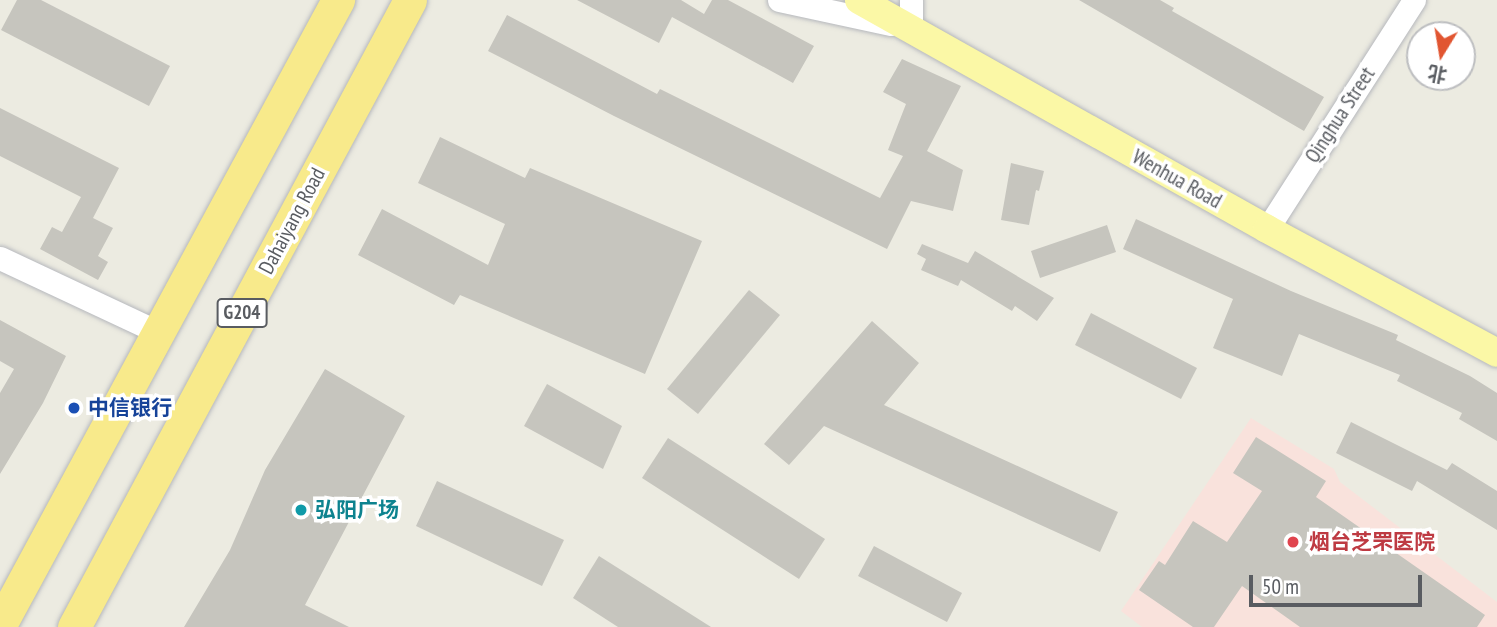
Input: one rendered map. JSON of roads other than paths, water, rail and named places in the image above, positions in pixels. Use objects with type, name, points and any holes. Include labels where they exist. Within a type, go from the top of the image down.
[{"type":"highway","points":[[0,625],[338,0]]},
{"type":"highway","name":"Dahaiyang Road","points":[[75,627],[410,0]]},
{"type":"main road","name":"Wenhua Road","points":[[859,0],[1267,229],[1497,353]]},
{"type":"street","points":[[779,0],[911,28]]},
{"type":"street","points":[[887,0],[911,28]]},
{"type":"street","points":[[911,0],[911,28]]},
{"type":"street","name":"Qinghua Street","points":[[1267,229],[1414,0]]},
{"type":"street","points":[[0,258],[158,332]]},
{"type":"place","name":"中信银行","points":[[74,408]]},
{"type":"place","name":"弘阳广场","points":[[301,510]]},
{"type":"place","name":"烟台芝罘医院","points":[[1293,542]]}]
